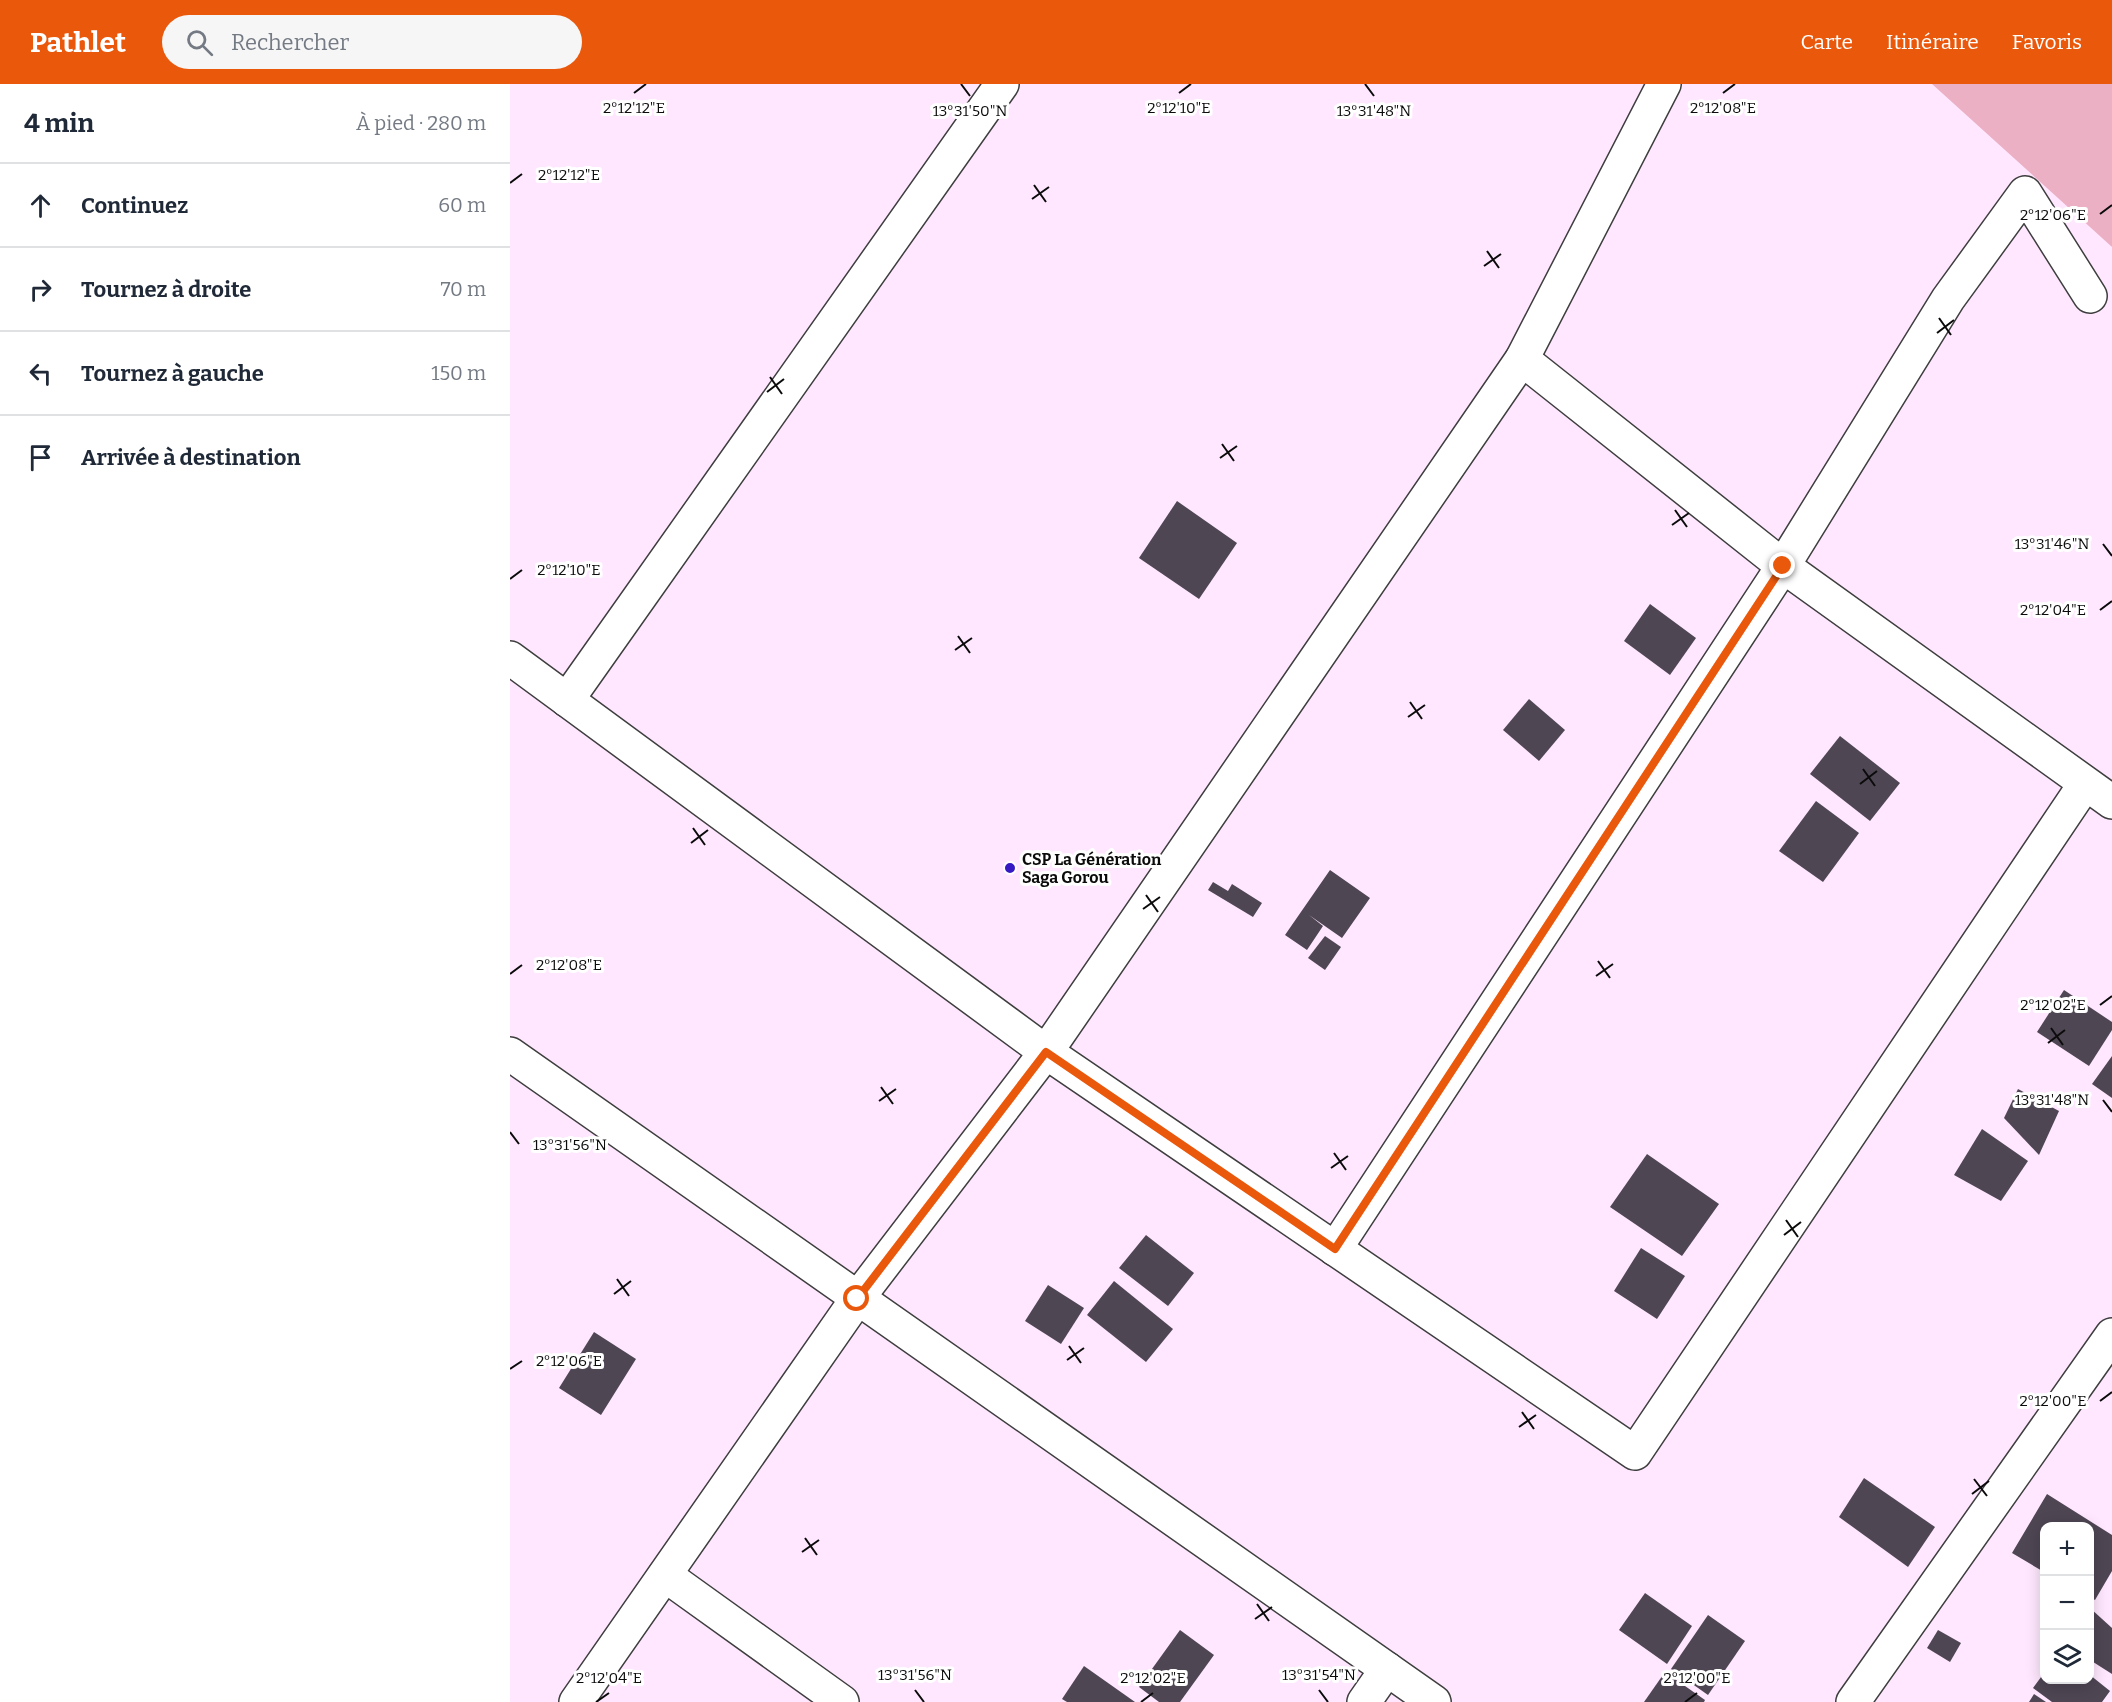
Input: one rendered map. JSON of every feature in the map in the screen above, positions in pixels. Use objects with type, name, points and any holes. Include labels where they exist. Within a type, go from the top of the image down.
[{"type":"street","points":[[567,700],[1002,84]]},
{"type":"street","points":[[576,1702],[857,1299],[1046,1052],[1522,359],[1664,84]]},
{"type":"street","points":[[1335,1249],[1783,566],[1948,299],[2025,193],[2090,296]]},
{"type":"street","points":[[1522,359],[1783,566],[2112,802]]},
{"type":"street","points":[[510,658],[1046,1052],[1635,1453],[2085,784]]},
{"type":"street","points":[[510,1054],[1434,1702]]},
{"type":"street","points":[[1853,1702],[2112,1335]]},
{"type":"street","points":[[664,1575],[842,1702]]},
{"type":"street","points":[[1364,1702],[1387,1669]]},
{"type":"shaded area","points":[[1932,84],[2112,84],[2112,247]]},
{"type":"building","points":[[1177,501],[1237,543],[1199,599],[1139,558]]},
{"type":"building","points":[[1650,604],[1696,638],[1670,675],[1624,641]]},
{"type":"building","points":[[1529,699],[1565,730],[1539,761],[1503,730]]},
{"type":"building","points":[[1840,736],[1900,783],[1870,821],[1810,774]]},
{"type":"building","points":[[1816,801],[1859,833],[1823,882],[1779,851]]},
{"type":"building","points":[[1330,870],[1370,898],[1342,938],[1309,915],[1323,926],[1307,950],[1285,935]]},
{"type":"building","points":[[1213,882],[1228,891],[1232,884],[1262,903],[1253,917],[1208,890]]},
{"type":"building","points":[[1325,936],[1341,947],[1325,970],[1308,958]]},
{"type":"building","points":[[2064,990],[2112,1022],[2112,1030],[2089,1066],[2037,1032]]},
{"type":"building","points":[[2112,1056],[2112,1098],[2092,1084]]},
{"type":"building","points":[[2018,1089],[2059,1111],[2039,1155],[2004,1118]]},
{"type":"building","points":[[1982,1129],[2028,1161],[2001,1201],[1954,1175]]},
{"type":"building","points":[[1647,1154],[1719,1204],[1682,1256],[1610,1207]]},
{"type":"building","points":[[1146,1235],[1194,1273],[1168,1306],[1119,1268]]},
{"type":"building","points":[[1641,1248],[1685,1276],[1657,1319],[1614,1291]]},
{"type":"building","points":[[1114,1281],[1173,1329],[1146,1362],[1087,1315]]},
{"type":"building","points":[[1048,1285],[1084,1308],[1061,1344],[1025,1321]]},
{"type":"building","points":[[594,1332],[636,1359],[601,1415],[559,1388]]},
{"type":"building","points":[[1864,1478],[1935,1527],[1908,1567],[1839,1517]]},
{"type":"building","points":[[2047,1494],[2091,1522],[2040,1522],[2040,1570],[2012,1553]]},
{"type":"building","points":[[2094,1524],[2112,1535],[2112,1571],[2095,1600]]},
{"type":"building","points":[[1645,1593],[1692,1626],[1667,1664],[1619,1630]]},
{"type":"building","points":[[2094,1612],[2112,1628],[2112,1674],[2094,1663]]},
{"type":"building","points":[[1708,1615],[1745,1641],[1708,1695],[1671,1669]]},
{"type":"building","points":[[1180,1630],[1214,1655],[1180,1702],[1159,1702],[1139,1687]]},
{"type":"building","points":[[1938,1630],[1961,1643],[1950,1662],[1927,1648]]},
{"type":"building","points":[[1084,1666],[1135,1702],[1067,1702],[1062,1699]]},
{"type":"building","points":[[1665,1672],[1705,1700],[1704,1702],[1644,1702]]},
{"type":"building","points":[[2040,1678],[2040,1684],[2094,1684],[2094,1678],[2110,1691],[2102,1702],[2052,1702],[2033,1688]]},
{"type":"building","points":[[2034,1694],[2046,1702],[2029,1702]]},
{"type":"place","name":"CSP La Génération Saga Gorou","points":[[1010,868]]},
{"type":"route","points":[[857,1299],[1046,1052],[1335,1249],[1783,566]]}]
